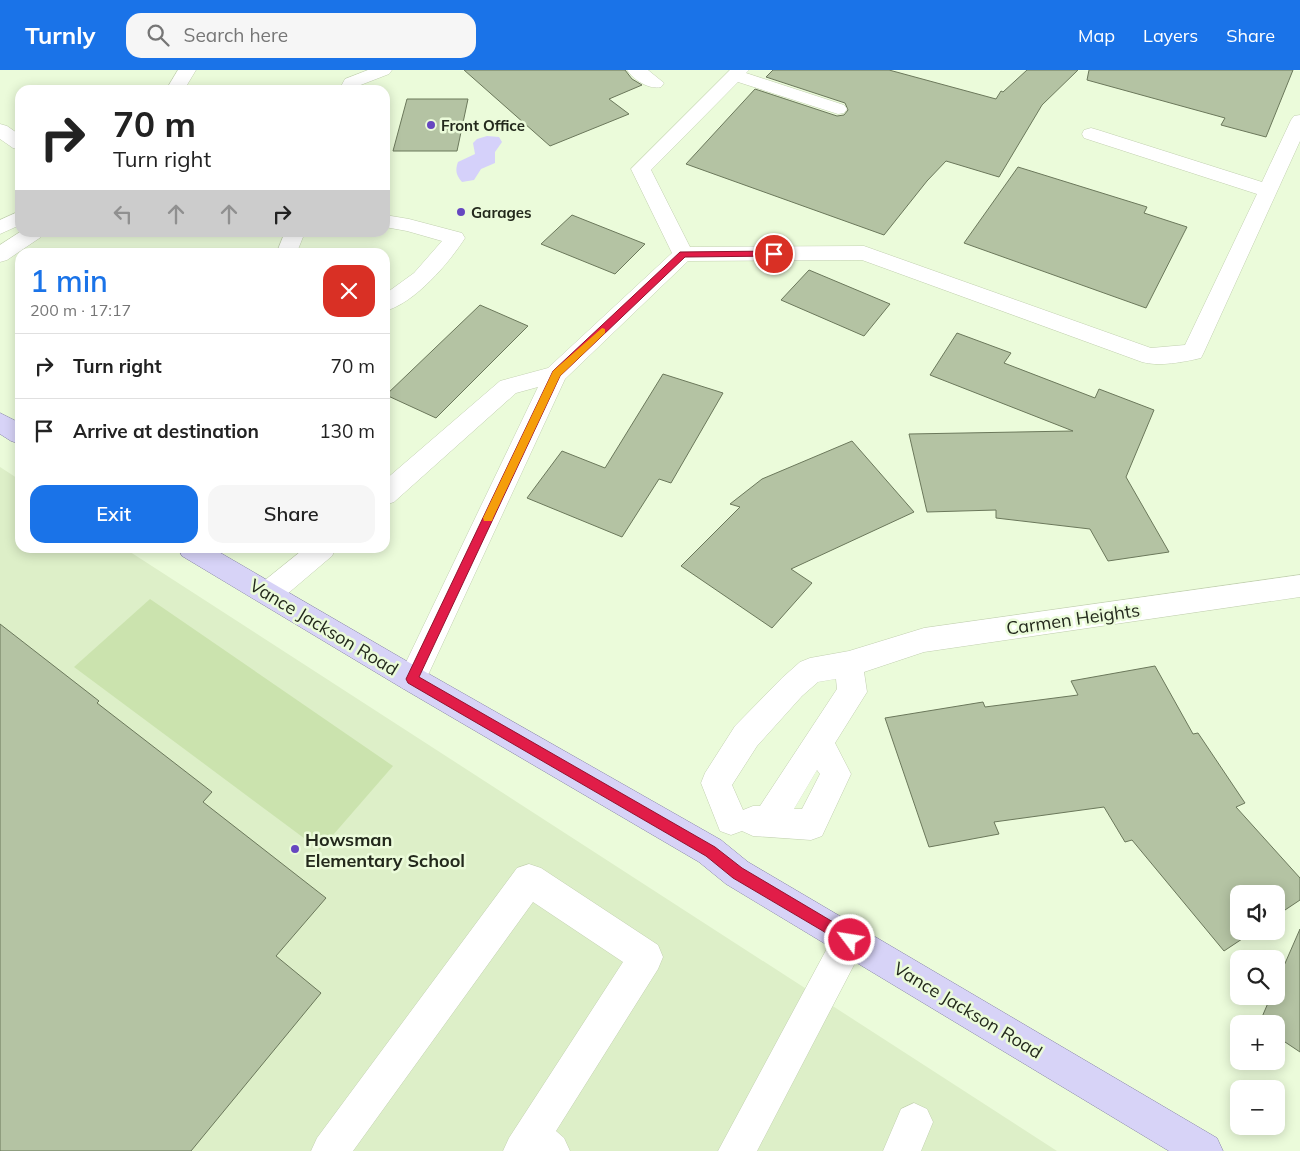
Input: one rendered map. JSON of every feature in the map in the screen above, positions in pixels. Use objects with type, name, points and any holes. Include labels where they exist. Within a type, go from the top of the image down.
[{"type":"main road","points":[[0,422],[15,432]]},
{"type":"main road","name":"Vance Jackson Road","points":[[200,553],[412,679],[710,851],[737,873],[1204,1151]]},
{"type":"street","points":[[178,85],[187,70]]},
{"type":"street","points":[[350,85],[383,70]]},
{"type":"street","points":[[636,70],[655,83]]},
{"type":"street","points":[[683,254],[641,169],[737,73],[838,109]]},
{"type":"street","points":[[412,679],[556,374],[683,254],[864,253],[1150,356],[1193,352],[1300,120]]},
{"type":"street","points":[[0,130],[15,140]]},
{"type":"street","points":[[1091,134],[1268,191]]},
{"type":"street","points":[[0,228],[15,220]]},
{"type":"street","points":[[390,223],[409,225],[455,238],[422,278],[390,300]]},
{"type":"street","points":[[0,255],[27,237]]},
{"type":"street","points":[[390,491],[508,387],[556,374]]},
{"type":"street","points":[[269,593],[317,553]]},
{"type":"street","name":"Carmen Heights","points":[[731,820],[716,784],[746,736],[792,687],[810,671],[849,664],[924,640],[1300,586]]},
{"type":"street","points":[[710,851],[731,820],[811,825],[836,774],[818,742],[852,692],[849,664]]},
{"type":"street","points":[[330,1151],[529,880],[646,957],[535,1146]]},
{"type":"street","points":[[737,1151],[850,940]]},
{"type":"shaded area","points":[[487,136],[499,137],[502,142],[495,152],[495,163],[481,169],[474,180],[462,182],[457,172],[458,162],[475,154],[473,143],[477,139]]},
{"type":"shaded area","name":"Howsman Elementary School","points":[[0,467],[15,477],[15,553],[132,553],[1057,1151],[0,1151]]},
{"type":"shaded area","points":[[150,599],[393,766],[320,850],[74,667]]},
{"type":"building","points":[[464,70],[625,70],[632,79],[642,85],[609,99],[629,114],[550,146]]},
{"type":"building","points":[[773,70],[889,70],[996,99],[1001,91],[1003,92],[1027,70],[1078,70],[1042,105],[999,177],[946,161],[927,181],[884,235],[686,164],[755,89],[837,116],[844,115],[848,110],[845,103],[766,77]]},
{"type":"building","points":[[1089,70],[1293,70],[1266,137],[1221,125],[1225,118],[1087,80]]},
{"type":"building","name":"Front Office","points":[[407,99],[468,99],[457,151],[393,151]]},
{"type":"building","points":[[1018,167],[1147,207],[1144,213],[1187,227],[1146,308],[964,243]]},
{"type":"building","points":[[572,215],[645,244],[615,274],[541,244]]},
{"type":"building","points":[[809,270],[890,304],[864,336],[781,300]]},
{"type":"building","points":[[480,305],[528,326],[436,418],[390,397],[390,391]]},
{"type":"building","points":[[957,333],[1011,353],[1004,363],[1095,398],[1099,389],[1154,410],[1126,477],[1169,552],[1108,561],[1090,529],[996,518],[996,510],[927,512],[909,434],[1073,431],[930,375]]},
{"type":"building","points":[[663,374],[723,393],[671,483],[659,479],[622,537],[527,498],[562,451],[605,468]]},
{"type":"building","points":[[852,441],[914,512],[791,569],[812,583],[772,628],[681,566],[740,507],[730,504],[762,479]]},
{"type":"building","points":[[0,624],[99,701],[97,703],[212,792],[203,802],[326,898],[276,956],[321,993],[191,1151],[0,1151]]},
{"type":"building","points":[[1155,666],[1193,734],[1198,733],[1245,803],[1236,807],[1300,878],[1300,900],[1285,910],[1285,885],[1230,885],[1230,940],[1240,940],[1224,951],[1132,840],[1125,842],[1104,807],[994,822],[999,834],[929,847],[885,718],[983,702],[985,707],[1078,695],[1071,681]]},
{"type":"building","points":[[1300,929],[1300,1052],[1285,1042],[1285,1015],[1263,1015],[1267,1005],[1285,1005],[1285,963]]},
{"type":"slow traffic","points":[[488,518],[556,374],[602,331]]},
{"type":"place","name":"Front Office","points":[[431,125]]},
{"type":"place","name":"Garages","points":[[461,212]]},
{"type":"place","name":"Howsman Elementary School","points":[[295,849]]},
{"type":"route","points":[[774,254],[683,254],[556,374],[412,679],[710,851],[737,873],[850,940]]}]
